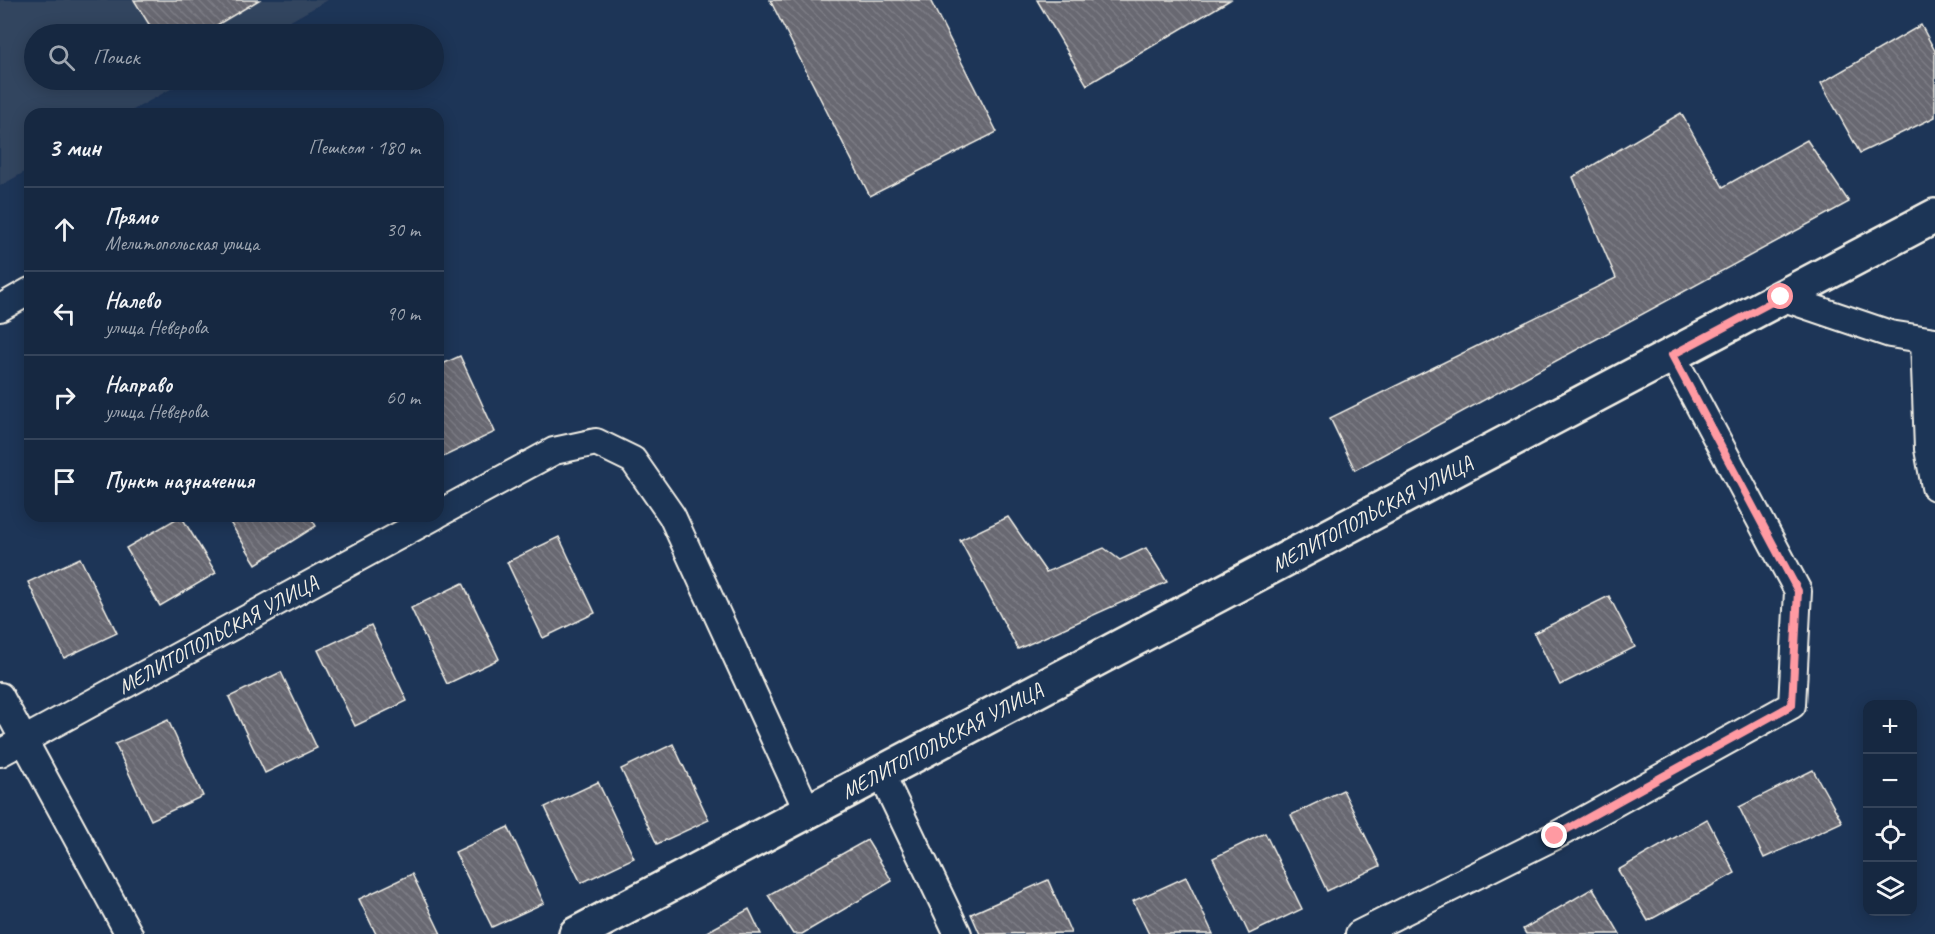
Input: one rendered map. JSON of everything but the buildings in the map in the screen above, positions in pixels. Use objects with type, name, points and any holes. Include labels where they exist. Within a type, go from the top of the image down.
[{"type":"street","name":"МЕЛИТОПОЛЬСКАЯ УЛИЦА","points":[[576,934],[1935,216]]},
{"type":"street","points":[[0,308],[24,294]]},
{"type":"street","points":[[1781,297],[1890,334],[1929,340],[1928,449],[1935,487]]},
{"type":"street","points":[[1359,934],[1555,836],[1792,705],[1798,591],[1672,355]]},
{"type":"street","name":"МЕЛИТОПОЛЬСКАЯ УЛИЦА","points":[[444,511],[554,451],[596,442],[633,460],[672,516],[808,812]]},
{"type":"street","name":"МЕЛИТОПОЛЬСКАЯ УЛИЦА","points":[[0,753],[424,522]]},
{"type":"street","points":[[0,696],[129,934]]},
{"type":"street","points":[[881,773],[958,934]]},
{"type":"shaded area","points":[[0,0],[328,0],[285,24],[24,24],[24,90],[169,90],[137,108],[24,108],[24,172],[0,186]]},
{"type":"route","points":[[1555,836],[1792,705],[1798,591],[1672,355],[1781,297]]}]
